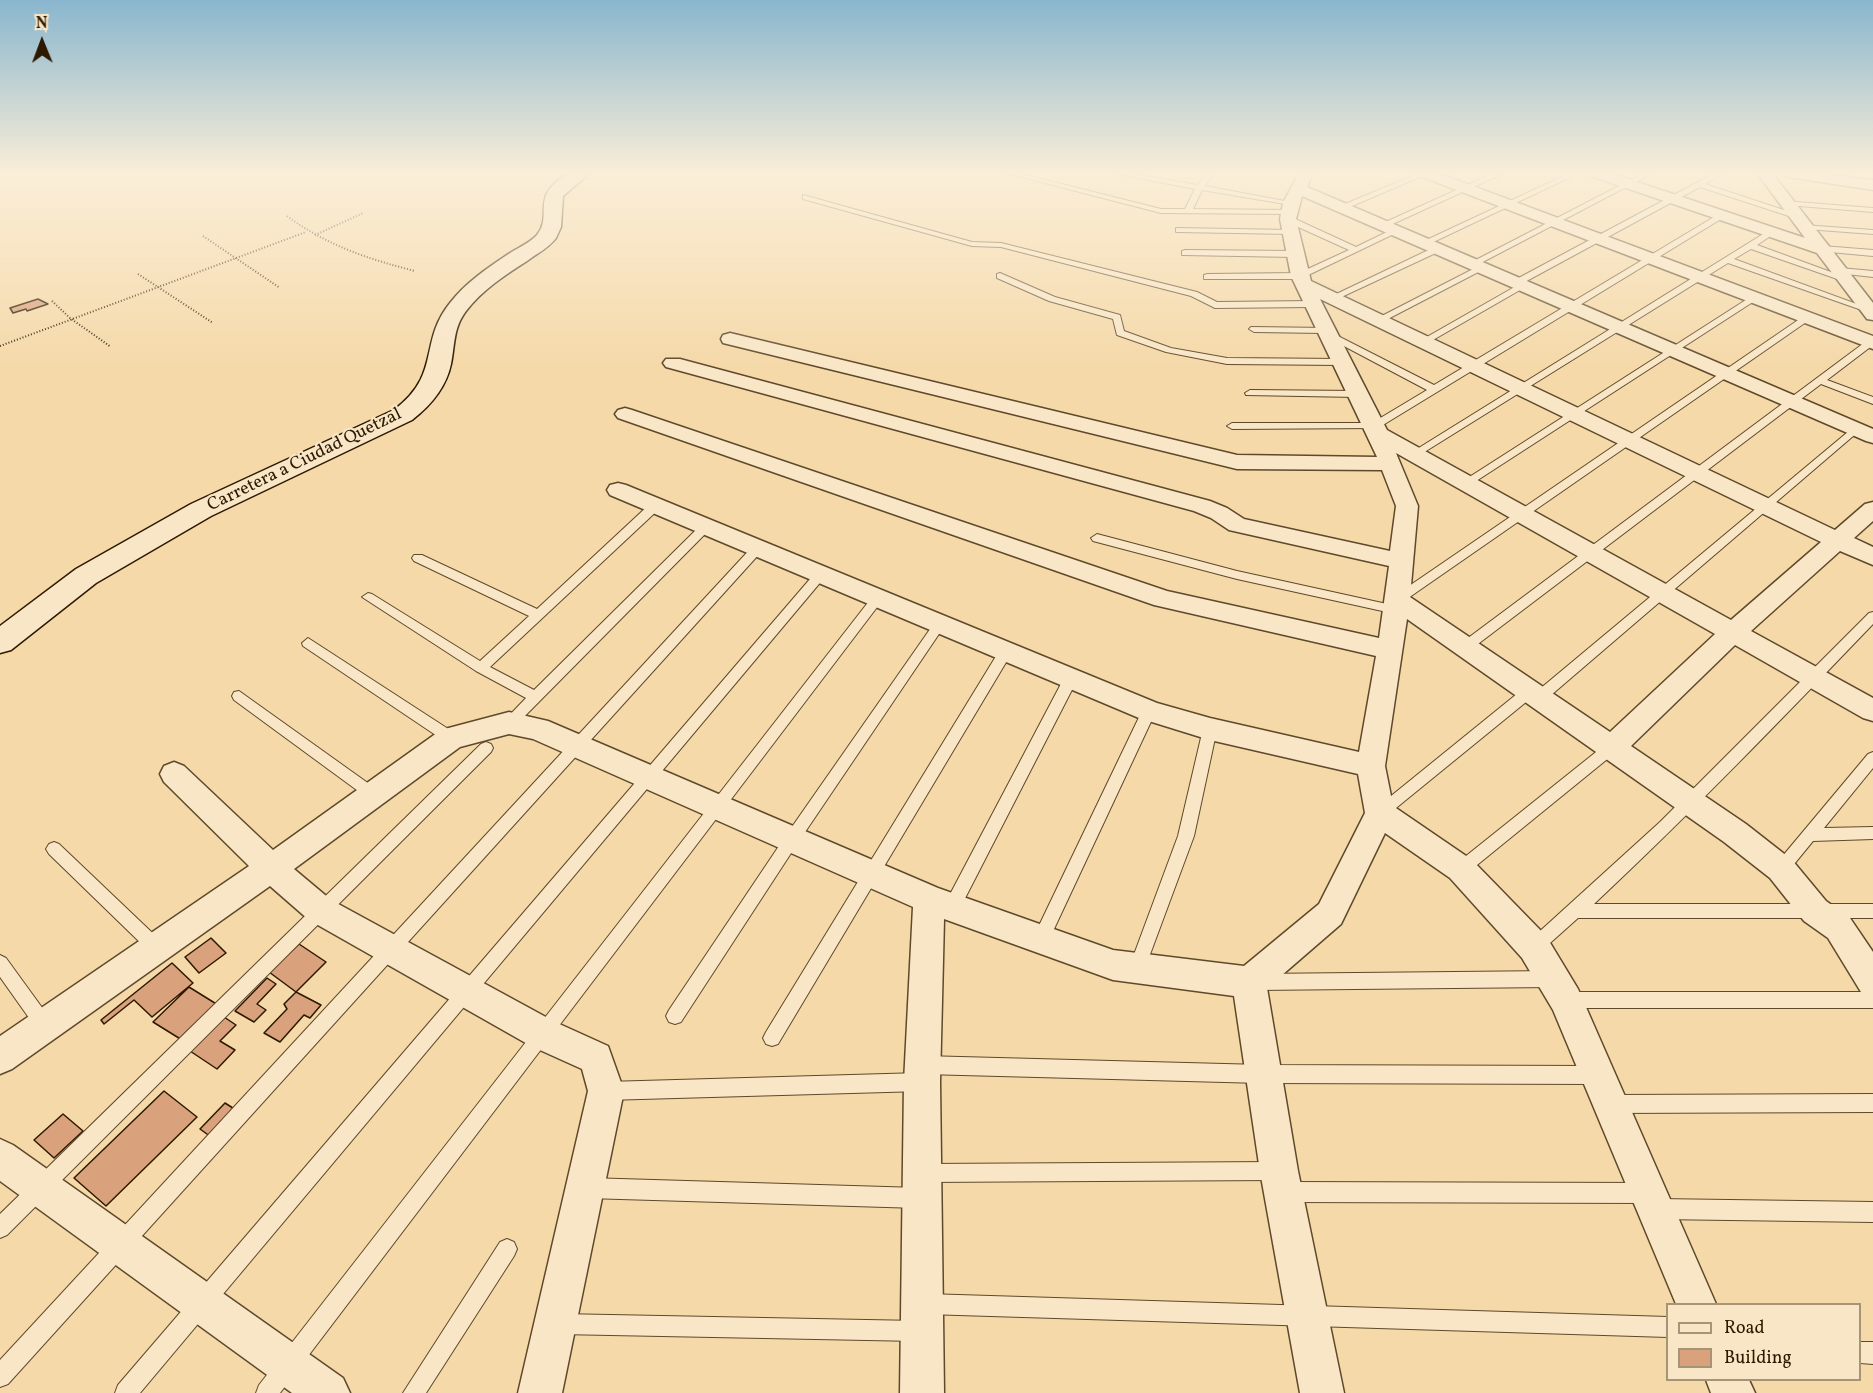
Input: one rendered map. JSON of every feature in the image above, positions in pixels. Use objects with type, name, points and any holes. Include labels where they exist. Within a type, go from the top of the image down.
[{"type":"main road","name":"Carretera a Ciudad Quetzal","points":[[0,642],[86,576],[180,522],[253,484],[403,415],[420,403],[438,369],[443,334],[456,310],[484,282],[546,238]]},
{"type":"street","points":[[1412,238],[1873,437]]},
{"type":"street","points":[[1598,238],[1872,343]]},
{"type":"street","points":[[1787,238],[1822,249]]},
{"type":"street","points":[[1814,238],[1870,306]]},
{"type":"street","points":[[1300,240],[1379,320],[1873,557]]},
{"type":"street","points":[[0,1057],[271,868],[451,738],[509,723],[538,729],[940,903],[1113,965],[1249,982],[1330,914],[1380,813],[1371,766],[1396,605],[1407,506],[1402,459],[1376,430],[1327,332],[1300,240]]},
{"type":"street","points":[[730,339],[1237,462],[1402,459],[1466,483],[1873,711]]},
{"type":"street","points":[[673,363],[1202,506],[1219,513],[1237,525],[1401,561]]},
{"type":"street","points":[[625,414],[1163,599],[1389,650]]},
{"type":"street","points":[[618,490],[1149,711],[1210,729],[1371,766]]},
{"type":"street","points":[[1611,748],[1732,633],[1873,509]]},
{"type":"street","points":[[1396,605],[1464,647],[1689,802],[1781,869],[1815,911],[1839,928],[1873,981]]},
{"type":"street","points":[[174,774],[271,868],[320,910],[543,1034],[596,1058],[606,1091],[540,1393]]},
{"type":"street","points":[[1380,813],[1461,869],[1534,947],[1560,990],[1606,1090],[1695,1303]]},
{"type":"street","points":[[922,1393],[922,1073],[940,903]]},
{"type":"street","points":[[1249,982],[1262,1074],[1322,1393]]},
{"type":"street","points":[[0,1158],[202,1303],[278,1379],[328,1393]]},
{"type":"lane","points":[[951,238],[972,244],[1001,245],[1194,294],[1215,305],[1300,240]]},
{"type":"lane","points":[[1276,238],[1430,246],[1445,238]]},
{"type":"lane","points":[[1185,254],[1300,240],[1356,250],[1375,238]]},
{"type":"lane","points":[[1379,320],[1526,238]]},
{"type":"lane","points":[[1423,342],[1598,238]]},
{"type":"lane","points":[[1232,426],[1376,430],[1433,389],[1683,238]]},
{"type":"lane","points":[[1402,459],[1763,238]]},
{"type":"lane","points":[[1207,277],[1300,240],[1356,250]]},
{"type":"lane","points":[[1750,246],[1843,275],[1873,274]]},
{"type":"lane","points":[[1822,249],[1873,253]]},
{"type":"lane","points":[[1728,260],[1870,306]]},
{"type":"lane","points":[[1000,276],[1052,300],[1117,317],[1120,333],[1169,350],[1227,361],[1342,362]]},
{"type":"lane","points":[[1466,483],[1755,298]]},
{"type":"lane","points":[[1097,538],[1237,575],[1396,605],[1521,514],[1807,318]]},
{"type":"lane","points":[[1254,329],[1327,332],[1433,389]]},
{"type":"lane","points":[[1464,647],[1872,343]]},
{"type":"lane","points":[[1821,381],[1873,401]]},
{"type":"lane","points":[[1250,393],[1358,394]]},
{"type":"lane","points":[[1380,813],[1662,592],[1855,429]]},
{"type":"lane","points":[[481,668],[655,506]]},
{"type":"lane","points":[[509,723],[706,527]]},
{"type":"lane","points":[[0,1376],[757,549]]},
{"type":"lane","points":[[418,558],[538,615]]},
{"type":"lane","points":[[126,1393],[820,575]]},
{"type":"lane","points":[[368,597],[481,668],[535,697]]},
{"type":"lane","points":[[278,1379],[877,599]]},
{"type":"lane","points":[[1534,947],[1576,911],[1689,802],[1873,616]]},
{"type":"lane","points":[[675,1016],[792,839],[939,625]]},
{"type":"lane","points":[[308,643],[451,738]]},
{"type":"lane","points":[[772,1038],[1006,651]]},
{"type":"lane","points":[[940,903],[1070,680]]},
{"type":"lane","points":[[239,696],[374,795]]},
{"type":"lane","points":[[1041,939],[1149,711]]},
{"type":"lane","points":[[1137,968],[1186,836],[1210,729]]},
{"type":"lane","points":[[0,1228],[486,748]]},
{"type":"lane","points":[[1461,869],[1611,748]]},
{"type":"lane","points":[[1781,869],[1873,758]]},
{"type":"lane","points":[[1807,835],[1873,834]]},
{"type":"lane","points":[[54,849],[157,948]]},
{"type":"lane","points":[[1576,911],[1873,911]]},
{"type":"lane","points":[[0,963],[45,1026]]},
{"type":"lane","points":[[1249,982],[1873,1000]]},
{"type":"lane","points":[[606,1091],[922,1073],[1262,1074],[1873,1102]]},
{"type":"lane","points":[[585,1188],[1282,1181],[1873,1212]]},
{"type":"lane","points":[[414,1393],[507,1250]]},
{"type":"lane","points":[[555,1324],[923,1317],[1307,1315],[1666,1327]]},
{"type":"path","points":[[206,238],[280,288]]},
{"type":"path","points":[[0,346],[70,318],[290,238]]},
{"type":"path","points":[[318,238],[360,257],[415,271]]},
{"type":"path","points":[[138,274],[213,323]]},
{"type":"path","points":[[51,301],[70,318],[111,347]]},
{"type":"building","points":[[38,299],[48,304],[13,313],[10,308]]},
{"type":"building","points":[[211,938],[226,953],[199,973],[185,957]]},
{"type":"building","points":[[299,944],[326,962],[296,992],[269,972]]},
{"type":"building","points":[[172,963],[193,983],[152,1017],[134,1000],[104,1024],[101,1020]]},
{"type":"building","points":[[267,978],[276,984],[257,1004],[266,1010],[254,1022],[235,1011]]},
{"type":"building","points":[[189,987],[218,1005],[182,1040],[153,1022]]},
{"type":"building","points":[[296,992],[321,1005],[310,1018],[304,1015],[280,1042],[264,1033],[287,1009],[284,1004]]},
{"type":"building","points":[[224,1017],[236,1025],[220,1041],[235,1050],[217,1069],[190,1051]]},
{"type":"building","points":[[164,1091],[197,1117],[106,1206],[74,1178]]},
{"type":"building","points":[[225,1103],[236,1110],[211,1137],[200,1129]]},
{"type":"building","points":[[63,1114],[83,1131],[54,1158],[34,1140]]}]
